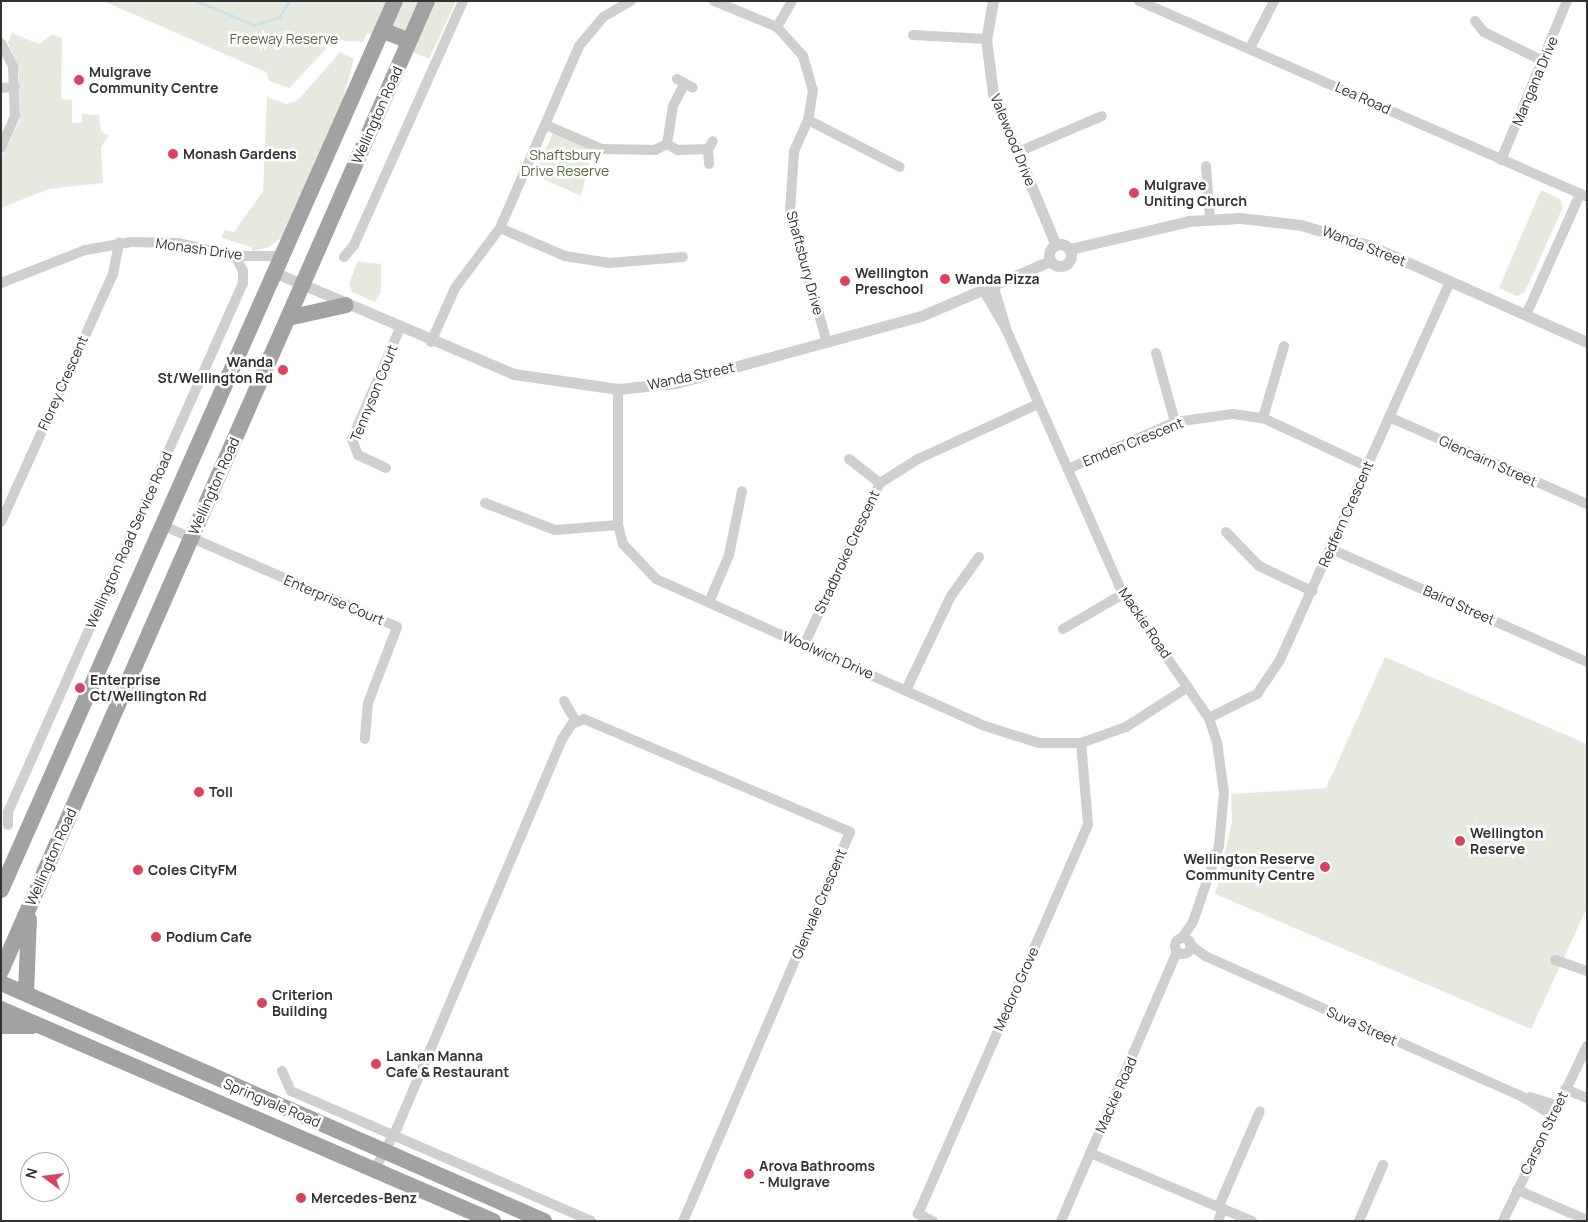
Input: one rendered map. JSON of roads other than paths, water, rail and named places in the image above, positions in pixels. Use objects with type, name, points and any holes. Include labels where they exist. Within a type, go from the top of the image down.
[{"type":"highway","name":"Wellington Road","points":[[1,890],[284,256],[395,1]]},
{"type":"highway","name":"Wellington Road","points":[[1,971],[427,1]]},
{"type":"highway","points":[[382,30],[409,42]]},
{"type":"highway","points":[[288,318],[346,305]]},
{"type":"highway","points":[[26,993],[30,906]]},
{"type":"highway","name":"Springvale Road","points":[[1,983],[544,1221]]},
{"type":"highway","name":"Springvale Road","points":[[1,1009],[493,1221]]},
{"type":"highway","points":[[1,1026],[37,1026]]},
{"type":"street","points":[[344,257],[354,245],[463,1]]},
{"type":"street","points":[[431,342],[456,288],[500,228],[579,46],[603,18],[631,1]]},
{"type":"street","name":"Shaftsbury Drive","points":[[714,1],[777,27],[803,56],[813,90],[808,120],[794,152],[790,212],[826,343]]},
{"type":"street","points":[[777,27],[792,1]]},
{"type":"street","name":"Valewood Drive","points":[[992,1],[986,39],[993,94],[1056,245]]},
{"type":"street","name":"Lea Road","points":[[1139,1],[1583,195]]},
{"type":"street","points":[[1250,48],[1274,1]]},
{"type":"street","name":"Mangana Drive","points":[[1501,160],[1567,1]]},
{"type":"street","points":[[1475,21],[1484,32],[1543,62]]},
{"type":"street","points":[[913,35],[986,39]]},
{"type":"street","points":[[1,43],[9,52],[15,87],[15,116],[1,148]]},
{"type":"street","points":[[667,144],[672,106],[684,84]]},
{"type":"street","points":[[1,88],[15,87]]},
{"type":"street","points":[[1018,152],[1102,116]]},
{"type":"street","points":[[808,120],[900,167]]},
{"type":"street","points":[[546,125],[602,149],[655,150],[667,144]]},
{"type":"street","points":[[667,144],[678,150],[711,145],[709,164]]},
{"type":"street","points":[[1206,166],[1210,219]]},
{"type":"street","points":[[1526,315],[1583,195]]},
{"type":"street","name":"Wanda Street","points":[[1070,249],[1154,226],[1210,219],[1254,218],[1315,228],[1358,241],[1587,342]]},
{"type":"street","points":[[500,228],[565,256],[609,263],[683,257]]},
{"type":"street","name":"Monash Drive","points":[[1,283],[85,250],[119,243],[179,243],[235,256],[284,256]]},
{"type":"street","name":"Florey Crescent","points":[[1,522],[113,274],[119,243]]},
{"type":"street","points":[[1056,245],[1070,249],[1070,261],[1064,266],[1050,261],[1049,253],[1056,245]]},
{"type":"street","name":"Wellington Road Service Road","points":[[8,825],[8,812],[26,770],[243,283],[243,271],[235,256]]},
{"type":"street","name":"Wanda Street","points":[[276,273],[431,342],[540,381],[618,389],[676,382],[935,312],[989,290],[1050,261]]},
{"type":"street","name":"Redfern Crescent","points":[[1209,718],[1242,703],[1268,682],[1312,591],[1450,281]]},
{"type":"street","name":"Mackie Road","points":[[989,290],[1123,594],[1209,718],[1221,767],[1223,822],[1210,877],[1185,947],[1171,969],[1061,1221]]},
{"type":"street","name":"Tennyson Court","points":[[386,468],[358,455],[352,439],[400,328]]},
{"type":"street","points":[[1263,418],[1284,346]]},
{"type":"street","points":[[1156,353],[1175,422]]},
{"type":"street","points":[[203,373],[227,384]]},
{"type":"street","name":"Woolwich Drive","points":[[618,389],[618,525],[623,544],[639,566],[656,579],[1007,736],[1039,743],[1081,743],[1126,727],[1188,687]]},
{"type":"street","name":"Stradbroke Crescent","points":[[804,645],[880,483],[918,459],[1038,404]]},
{"type":"street","name":"Emden Crescent","points":[[1068,469],[1175,422],[1212,414],[1263,418],[1368,467]]},
{"type":"street","name":"Glencairn Street","points":[[1389,417],[1587,504]]},
{"type":"street","points":[[849,459],[880,483]]},
{"type":"street","points":[[709,602],[729,554],[742,491]]},
{"type":"street","points":[[485,504],[555,530],[618,525]]},
{"type":"street","name":"Enterprise Court","points":[[164,526],[397,626],[368,703],[365,739]]},
{"type":"street","points":[[1226,532],[1259,566],[1312,591]]},
{"type":"street","name":"Baird Street","points":[[1331,549],[1587,662]]},
{"type":"street","points":[[906,690],[951,596],[979,557]]},
{"type":"street","points":[[1063,629],[1123,594]]},
{"type":"street","points":[[375,1169],[382,1151],[392,1134],[562,739],[576,722],[564,701]]},
{"type":"street","name":"Glenvale Crescent","points":[[576,722],[592,721],[850,832],[682,1221]]},
{"type":"street","name":"Medoro Grove","points":[[933,1221],[918,1214],[1088,824],[1081,743]]},
{"type":"street","name":"Suva Street","points":[[1185,947],[1519,1095],[1552,1115]]},
{"type":"street","points":[[1555,960],[1585,971]]},
{"type":"street","name":"Carson Street","points":[[1503,1221],[1552,1115],[1587,1046]]},
{"type":"street","name":"Springvale Road","points":[[282,1071],[291,1091],[591,1221]]},
{"type":"street","points":[[1565,1089],[1587,1098]]},
{"type":"street","name":"Suva Street","points":[[1519,1095],[1557,1105]]},
{"type":"street","points":[[1218,1221],[1221,1207],[1260,1111]]},
{"type":"street","points":[[1092,1150],[1252,1221]]},
{"type":"street","points":[[1359,1221],[1384,1165]]},
{"type":"street","points":[[1517,1190],[1587,1220]]},
{"type":"waterway","points":[[197,1],[254,25],[279,17],[289,1]]},
{"type":"place","name":"Mulgrave Community Centre","points":[[79,80]]},
{"type":"place","name":"Monash Gardens","points":[[173,154]]},
{"type":"place","name":"Mulgrave Uniting Church","points":[[1134,193]]},
{"type":"place","name":"Wanda Pizza","points":[[945,279]]},
{"type":"place","name":"Wellington Preschool","points":[[845,281]]},
{"type":"place","name":"Wanda St/Wellington Rd","points":[[283,370]]},
{"type":"place","name":"Enterprise Ct/Wellington Rd","points":[[80,688]]},
{"type":"place","name":"Toll","points":[[199,792]]},
{"type":"place","name":"Wellington Reserve","points":[[1460,841]]},
{"type":"place","name":"Wellington Reserve Community Centre","points":[[1325,867]]},
{"type":"place","name":"Coles CityFM","points":[[138,870]]},
{"type":"place","name":"Podium Cafe","points":[[156,937]]},
{"type":"place","name":"Criterion Building","points":[[262,1003]]},
{"type":"place","name":"Lankan Manna Cafe & Restaurant","points":[[376,1064]]},
{"type":"place","name":"Arova Bathrooms - Mulgrave","points":[[749,1174]]},
{"type":"place","name":"Mercedes-Benz","points":[[301,1198]]},
{"type":"park label","name":"Freeway Reserve","points":[[284,39]]},
{"type":"park label","name":"Shaftsbury Drive Reserve","points":[[565,164]]}]
